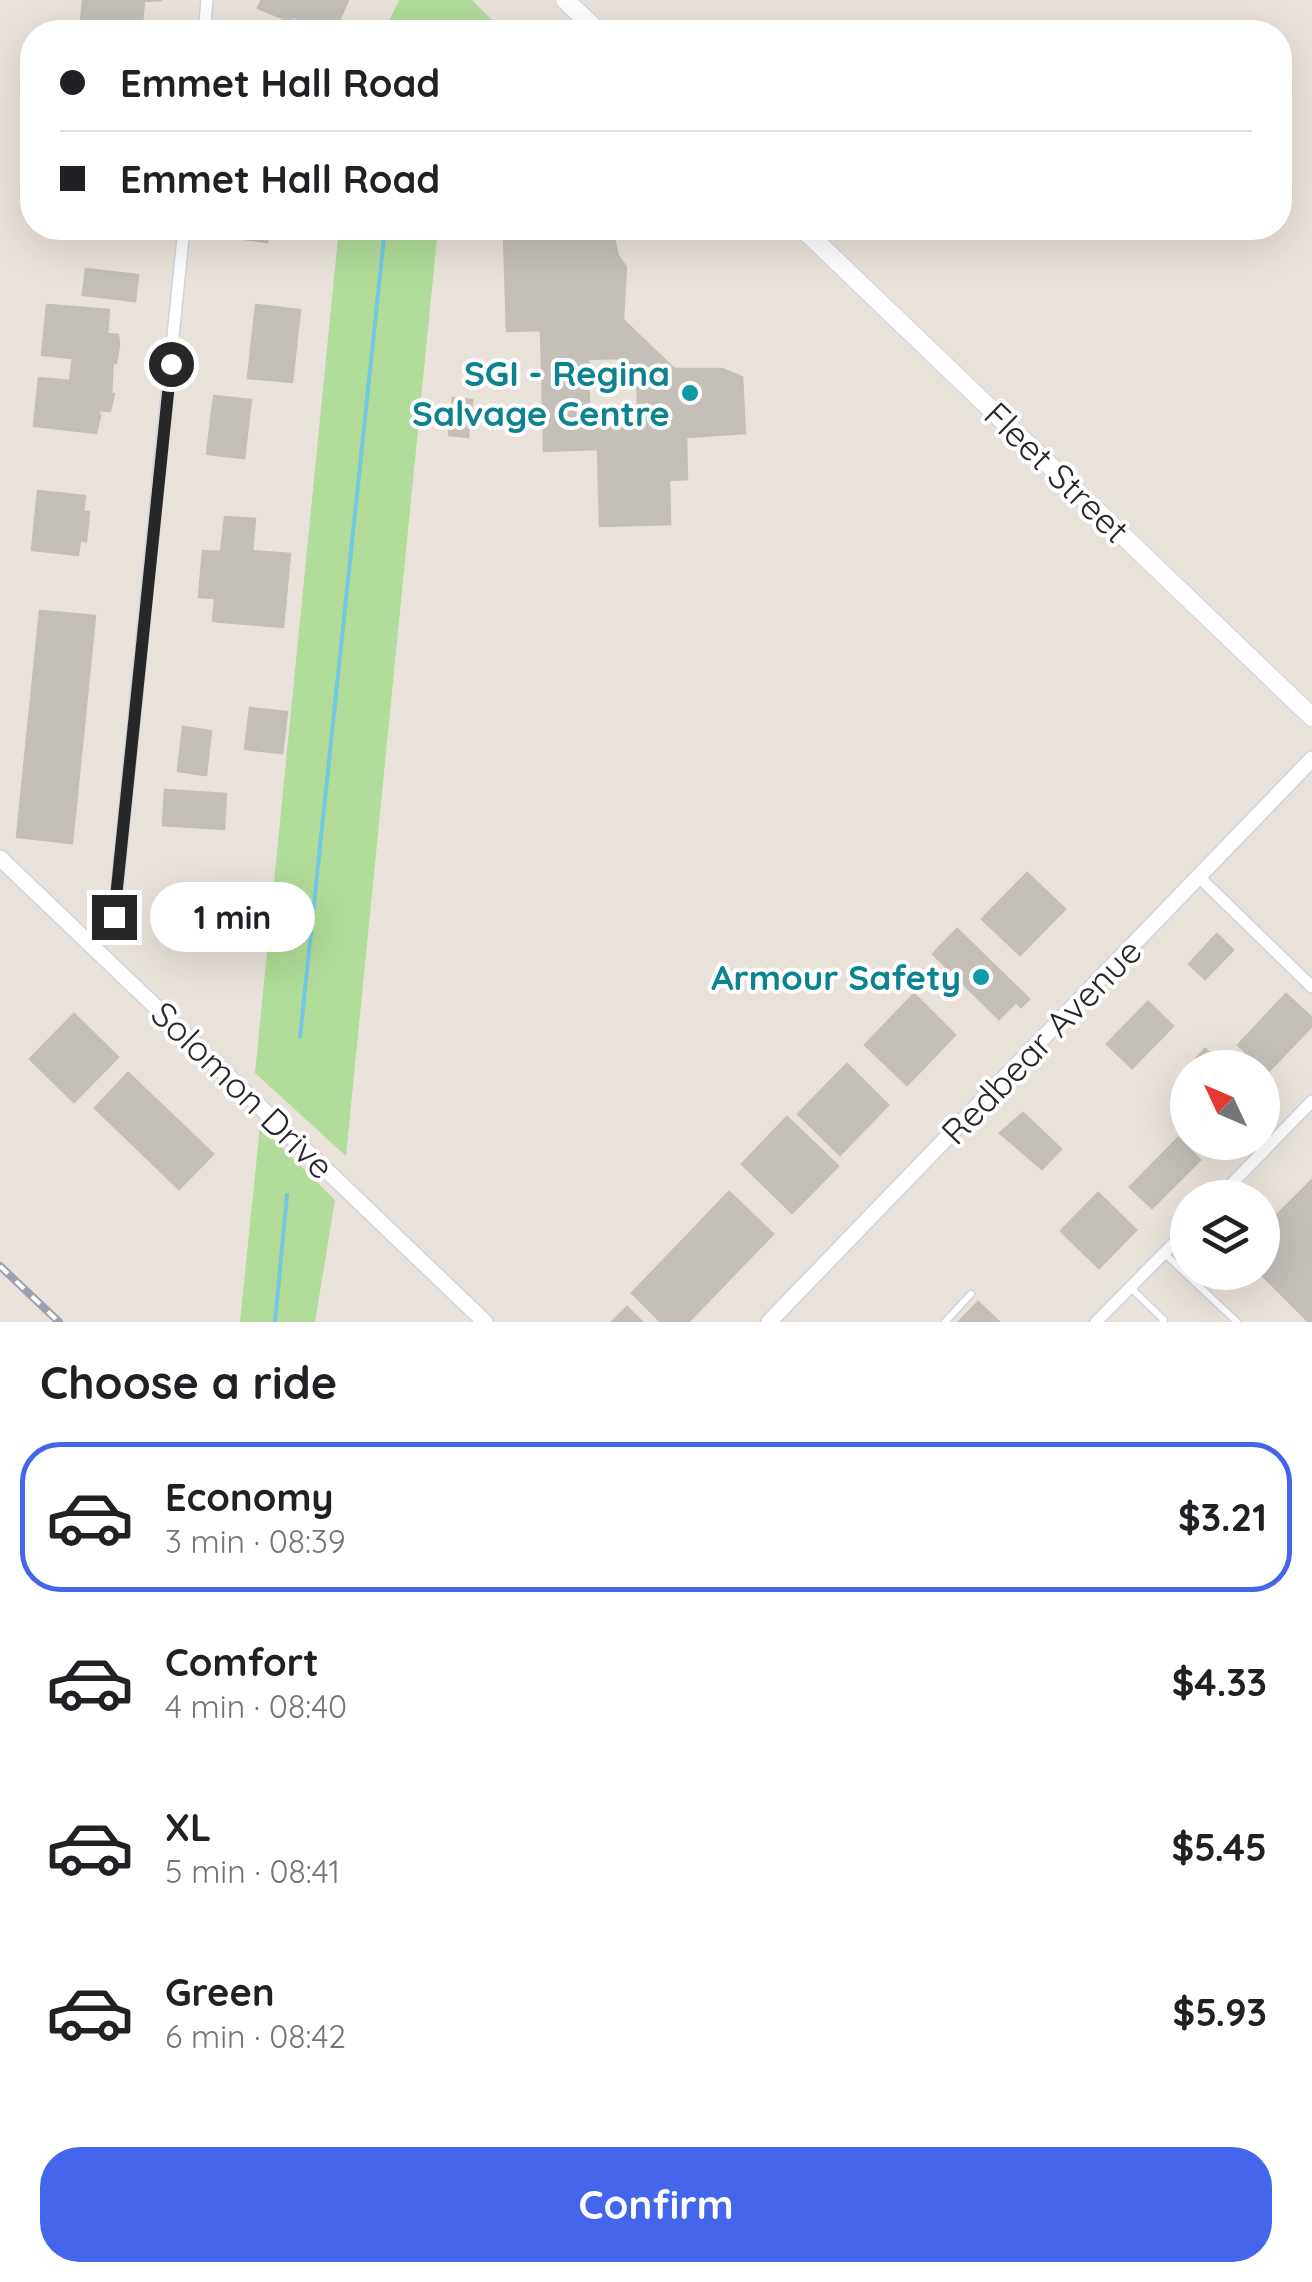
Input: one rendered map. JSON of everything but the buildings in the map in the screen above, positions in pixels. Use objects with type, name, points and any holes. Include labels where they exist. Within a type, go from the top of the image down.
[{"type":"main road","points":[[565,0],[586,20]]},
{"type":"main road","name":"Fleet Street","points":[[815,240],[1312,716]]},
{"type":"street","points":[[88,943],[114,917],[183,240]]},
{"type":"street","name":"Redbear Avenue","points":[[769,1322],[1312,760]]},
{"type":"street","name":"Solomon Drive","points":[[0,858],[485,1322]]},
{"type":"street","points":[[1199,877],[1312,987]]},
{"type":"street","points":[[1236,1180],[1312,1102]]},
{"type":"street","points":[[1096,1322],[1170,1247]]},
{"type":"lane","points":[[1164,1253],[1237,1322]]},
{"type":"lane","points":[[1131,1287],[1162,1322]]},
{"type":"lane","points":[[945,1322],[971,1294]]},
{"type":"green space","points":[[399,0],[472,0],[492,20],[390,20]]},
{"type":"green space","points":[[338,240],[437,240],[346,1156],[255,1073]]},
{"type":"green space","points":[[260,1126],[335,1200],[315,1322],[240,1322]]},
{"type":"waterway","points":[[300,1037],[384,240]]},
{"type":"waterway","points":[[275,1322],[287,1195]]},
{"type":"railway","points":[[0,1266],[59,1322]]},
{"type":"place","name":"SGI - Regina Salvage Centre","points":[[690,393]]},
{"type":"place","name":"Armour Safety","points":[[981,977]]},
{"type":"route","points":[[114,917],[171,364]]}]
